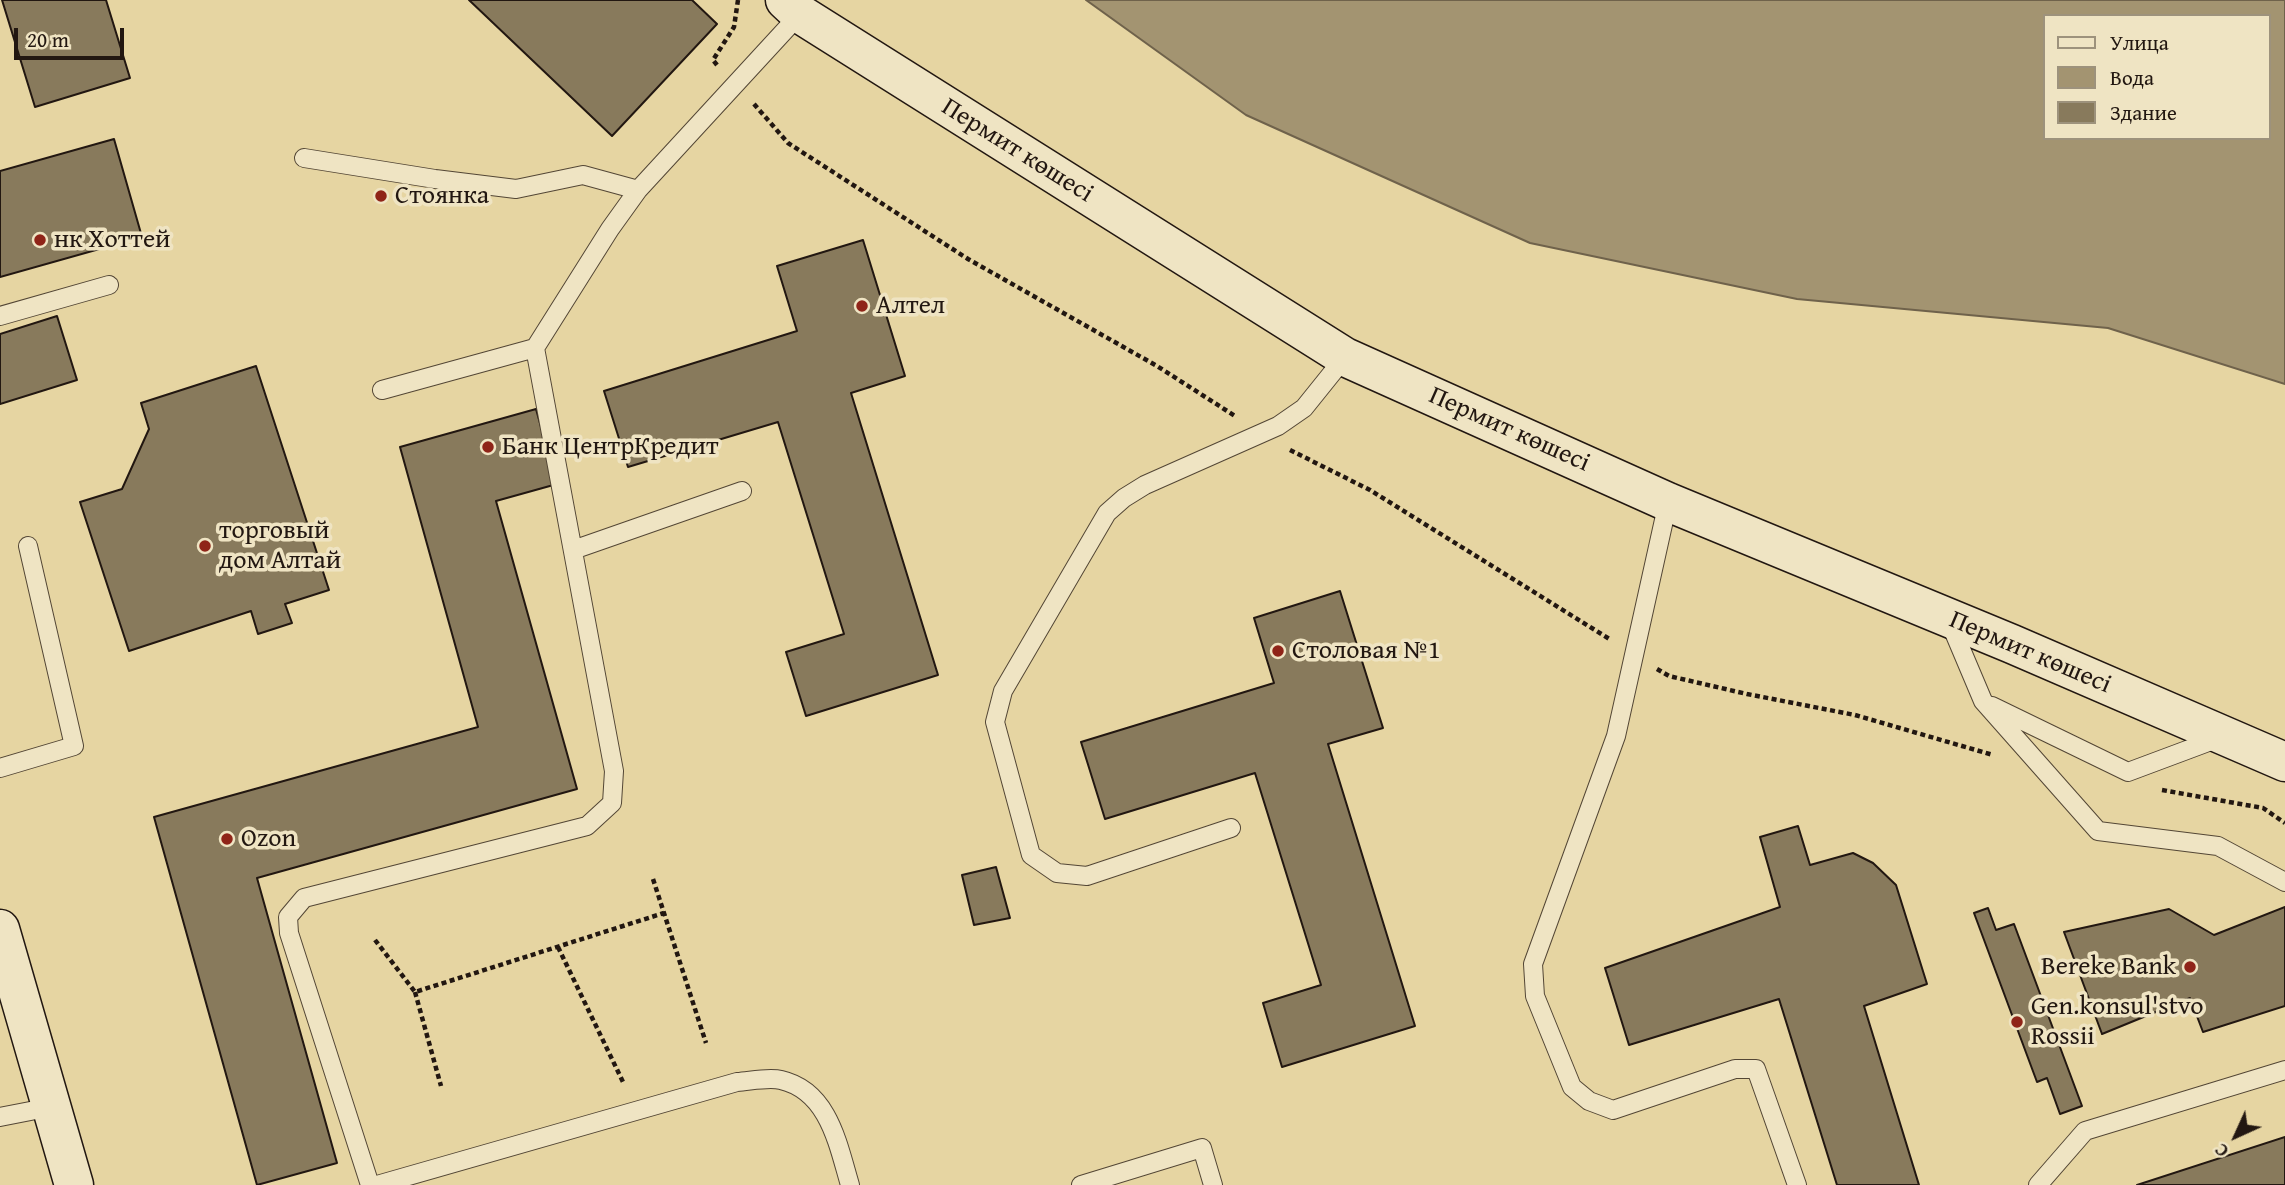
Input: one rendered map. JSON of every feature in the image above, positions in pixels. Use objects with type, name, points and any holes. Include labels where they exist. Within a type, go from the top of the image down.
[{"type":"main road","name":"Пермит көшесі","points":[[792,7],[1345,357],[1668,502],[2285,762]]},
{"type":"main road","points":[[0,929],[74,1185]]},
{"type":"lane","points":[[382,390],[534,348],[638,190],[734,86],[792,7]]},
{"type":"lane","points":[[304,158],[435,179],[516,188],[583,175],[638,190]]},
{"type":"lane","points":[[0,316],[109,285]]},
{"type":"lane","points":[[370,1185],[289,933],[288,917],[304,898],[587,826],[612,803],[614,771],[534,348]]},
{"type":"lane","points":[[1231,828],[1087,876],[1058,873],[1031,855],[995,722],[1003,691],[1107,513],[1145,485],[1278,426],[1304,408],[1345,357]]},
{"type":"lane","points":[[573,550],[742,491]]},
{"type":"lane","points":[[1668,502],[1616,736],[1533,964],[1535,996],[1572,1087],[1589,1101],[1613,1110],[1735,1069],[1756,1069],[1797,1185]]},
{"type":"lane","points":[[0,768],[74,746],[28,546]]},
{"type":"lane","points":[[1948,618],[1983,701],[2098,831],[2218,846],[2285,882]]},
{"type":"lane","points":[[1983,701],[2128,772],[2224,736]]},
{"type":"lane","points":[[2038,1185],[2085,1130],[2285,1070]]},
{"type":"lane","points":[[377,1185],[737,1082],[781,1080],[808,1093],[829,1118],[850,1185]]},
{"type":"lane","points":[[0,1117],[51,1107]]},
{"type":"lane","points":[[1081,1185],[1202,1147],[1213,1185]]},
{"type":"path","points":[[738,0],[734,27],[713,60],[788,143],[968,259],[1157,366],[1274,442],[1370,490],[1669,676],[1855,715],[2044,770]]},
{"type":"path","points":[[2155,788],[2263,808],[2285,823]]},
{"type":"path","points":[[653,879],[706,1043]]},
{"type":"path","points":[[415,992],[664,913]]},
{"type":"path","points":[[375,940],[415,992],[441,1086]]},
{"type":"path","points":[[558,947],[624,1084]]},
{"type":"water","points":[[1086,0],[2285,0],[2285,384],[2108,328],[1797,299],[1530,243],[1246,115]]},
{"type":"building","points":[[2,0],[106,0],[130,78],[35,107]]},
{"type":"building","points":[[469,0],[692,0],[717,24],[612,136]]},
{"type":"building","points":[[114,139],[142,237],[0,277],[0,171]]},
{"type":"building","points":[[863,240],[905,376],[851,393],[938,675],[806,716],[786,652],[844,634],[778,422],[628,467],[604,391],[797,331],[777,266]]},
{"type":"building","points":[[57,316],[77,380],[0,404],[0,334]]},
{"type":"building","name":"торговый дом Алтай","points":[[256,366],[329,590],[285,604],[292,623],[258,634],[251,611],[129,651],[80,502],[122,489],[149,429],[141,403]]},
{"type":"building","points":[[536,409],[557,484],[496,501],[577,789],[257,878],[337,1163],[257,1185],[154,817],[478,727],[400,447]]},
{"type":"building","points":[[1340,591],[1383,728],[1328,744],[1415,1026],[1282,1067],[1263,1003],[1321,985],[1255,773],[1105,819],[1081,742],[1274,683],[1254,618]]},
{"type":"building","points":[[1798,826],[1810,865],[1853,853],[1873,863],[1896,885],[1927,984],[1864,1006],[1919,1185],[1837,1185],[1779,999],[1629,1045],[1605,968],[1780,907],[1760,837]]},
{"type":"building","points":[[996,867],[1010,918],[974,925],[962,875]]},
{"type":"building","points":[[2285,907],[2285,1006],[2203,1032],[2190,998],[2102,1034],[2064,932],[2169,909],[2214,935]]},
{"type":"building","points":[[1988,908],[1996,930],[2014,924],[2082,1106],[2060,1114],[2047,1078],[2037,1082],[1974,913]]},
{"type":"building","points":[[2285,1137],[2285,1185],[2137,1185]]},
{"type":"place","name":"Стоянка","points":[[381,196]]},
{"type":"place","name":"нк Хоттей","points":[[40,240]]},
{"type":"place","name":"Алтел","points":[[862,306]]},
{"type":"place","name":"Банк ЦентрКредит","points":[[488,447]]},
{"type":"place","name":"торговый дом Алтай","points":[[205,546]]},
{"type":"place","name":"Столовая №1","points":[[1278,651]]},
{"type":"place","name":"Ozon","points":[[227,839]]},
{"type":"place","name":"Bereke Bank","points":[[2190,967]]},
{"type":"place","name":"Gen.konsul'stvo Rossii","points":[[2017,1022]]}]
